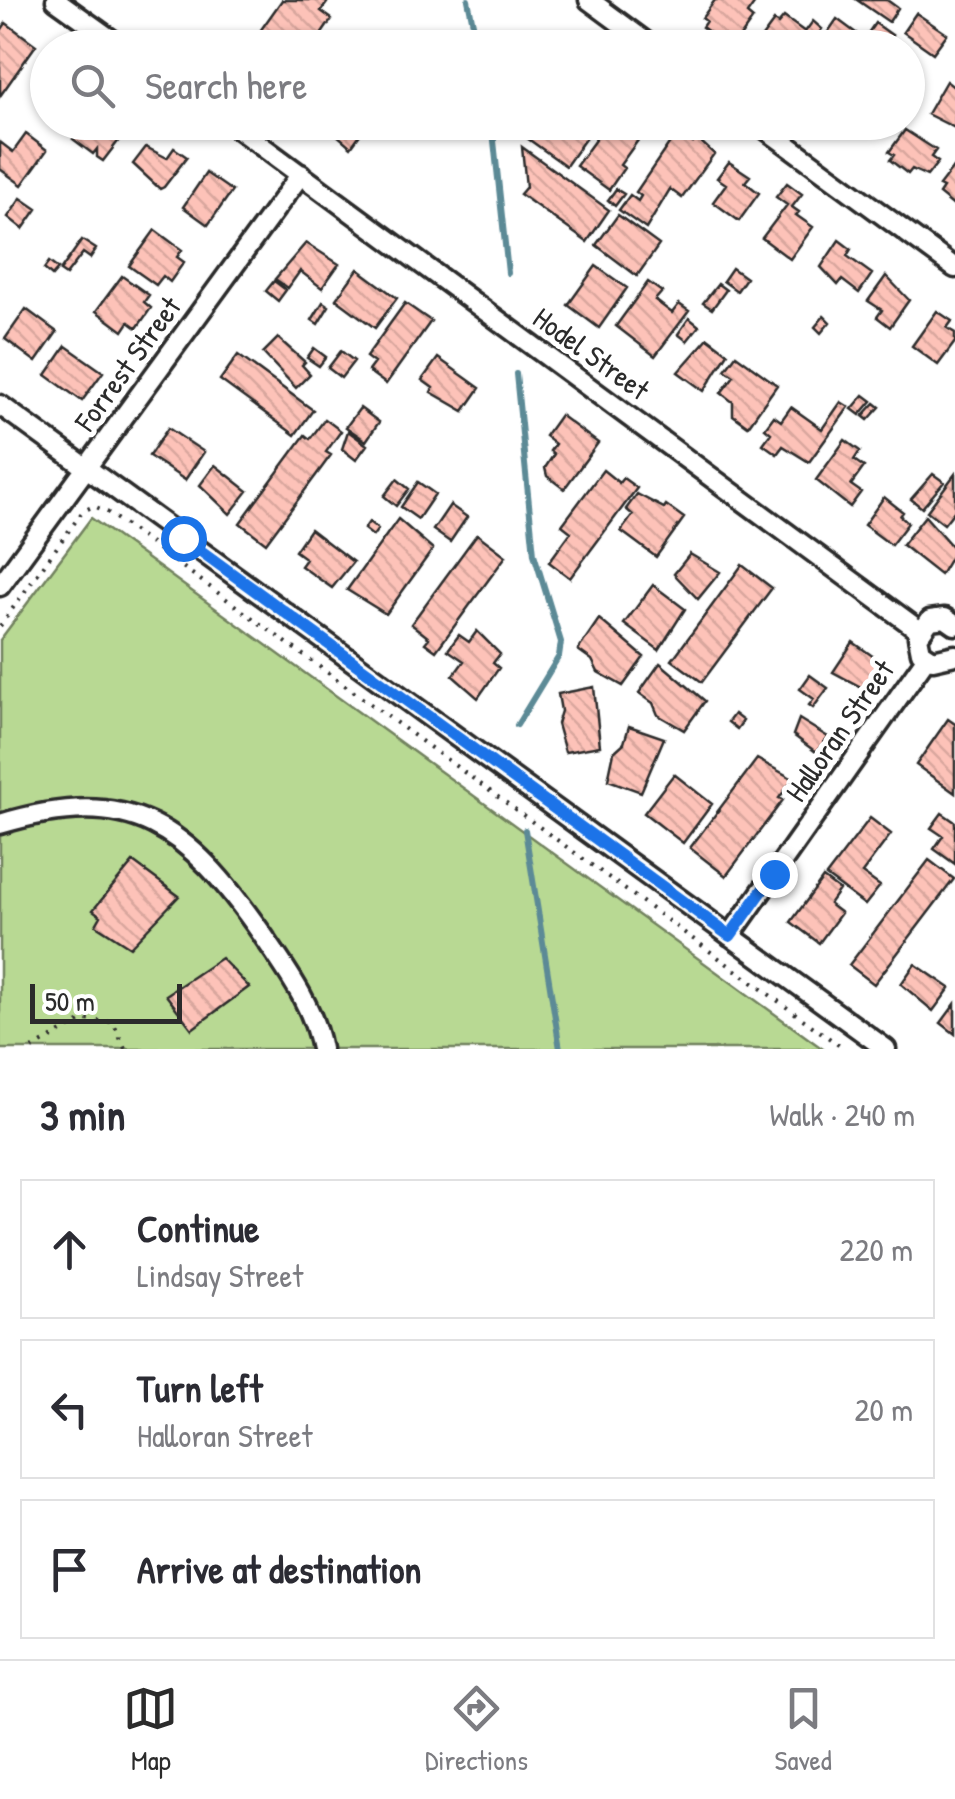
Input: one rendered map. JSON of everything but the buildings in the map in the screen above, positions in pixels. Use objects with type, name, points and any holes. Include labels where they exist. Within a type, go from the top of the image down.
[{"type":"street","points":[[589,0],[630,30]]},
{"type":"street","points":[[59,1],[98,30]]},
{"type":"street","name":"Hodel Street","points":[[254,140],[920,631]]},
{"type":"street","points":[[781,140],[955,268]]},
{"type":"street","name":"Forrest Street","points":[[0,586],[300,174]]},
{"type":"street","points":[[0,405],[886,1049]]},
{"type":"street","points":[[955,623],[937,618],[920,631],[918,644],[926,657],[940,661],[955,654]]},
{"type":"street","name":"Halloran Street","points":[[730,936],[926,657]]},
{"type":"street","points":[[0,824],[64,807],[111,808],[188,844],[228,886],[291,976],[307,1003],[321,1049]]},
{"type":"path","points":[[0,626],[83,511],[94,506],[107,512],[844,1049]]},
{"type":"path","points":[[32,1049],[82,1020],[114,1022],[125,1049]]},
{"type":"green space","points":[[91,518],[823,1049],[0,1049],[0,640]]},
{"type":"waterway","points":[[468,0],[474,30]]},
{"type":"waterway","points":[[494,140],[508,273]]},
{"type":"waterway","points":[[516,374],[534,554],[561,642],[559,656],[517,725]]},
{"type":"waterway","points":[[525,830],[560,1049]]},
{"type":"route","points":[[183,538],[730,936],[774,874]]}]
